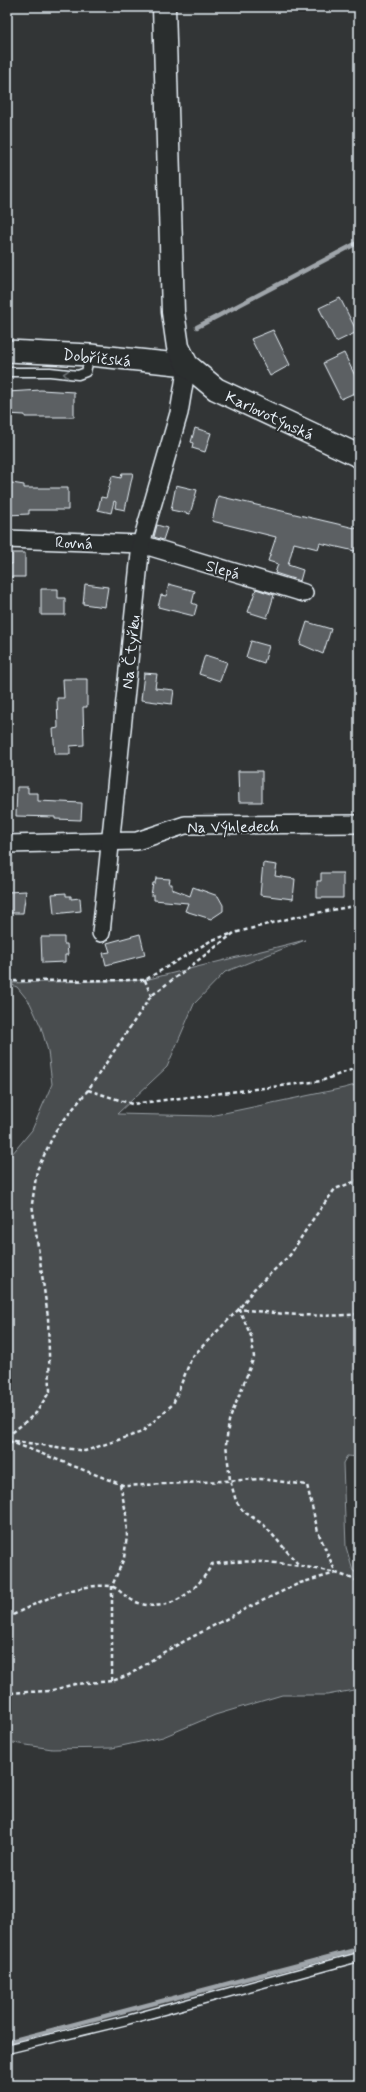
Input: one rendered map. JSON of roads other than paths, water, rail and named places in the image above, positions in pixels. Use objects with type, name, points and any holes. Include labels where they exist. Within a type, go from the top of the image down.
[{"type":"main road","points":[[164,7],[173,312],[178,347],[187,365]]},
{"type":"main road","name":"Karlovotýnská","points":[[187,365],[216,390],[359,456]]},
{"type":"street","name":"Dobříčská","points":[[7,351],[90,355],[187,365]]},
{"type":"street","name":"Na Čtyřku","points":[[101,933],[141,544],[179,413],[187,365]]},
{"type":"street","name":"Rovná","points":[[7,539],[141,544]]},
{"type":"street","name":"Slepá","points":[[141,544],[304,593]]},
{"type":"street","name":"Na Výhledech","points":[[110,841],[137,841],[185,825],[359,824]]},
{"type":"street","points":[[7,844],[110,841]]},
{"type":"lane","points":[[7,372],[50,372],[78,375],[86,372],[90,355]]},
{"type":"lane","points":[[7,2049],[127,2020],[359,1957]]},
{"type":"waterway","points":[[197,327],[359,242]]},
{"type":"waterway","points":[[7,2042],[359,1949]]}]
